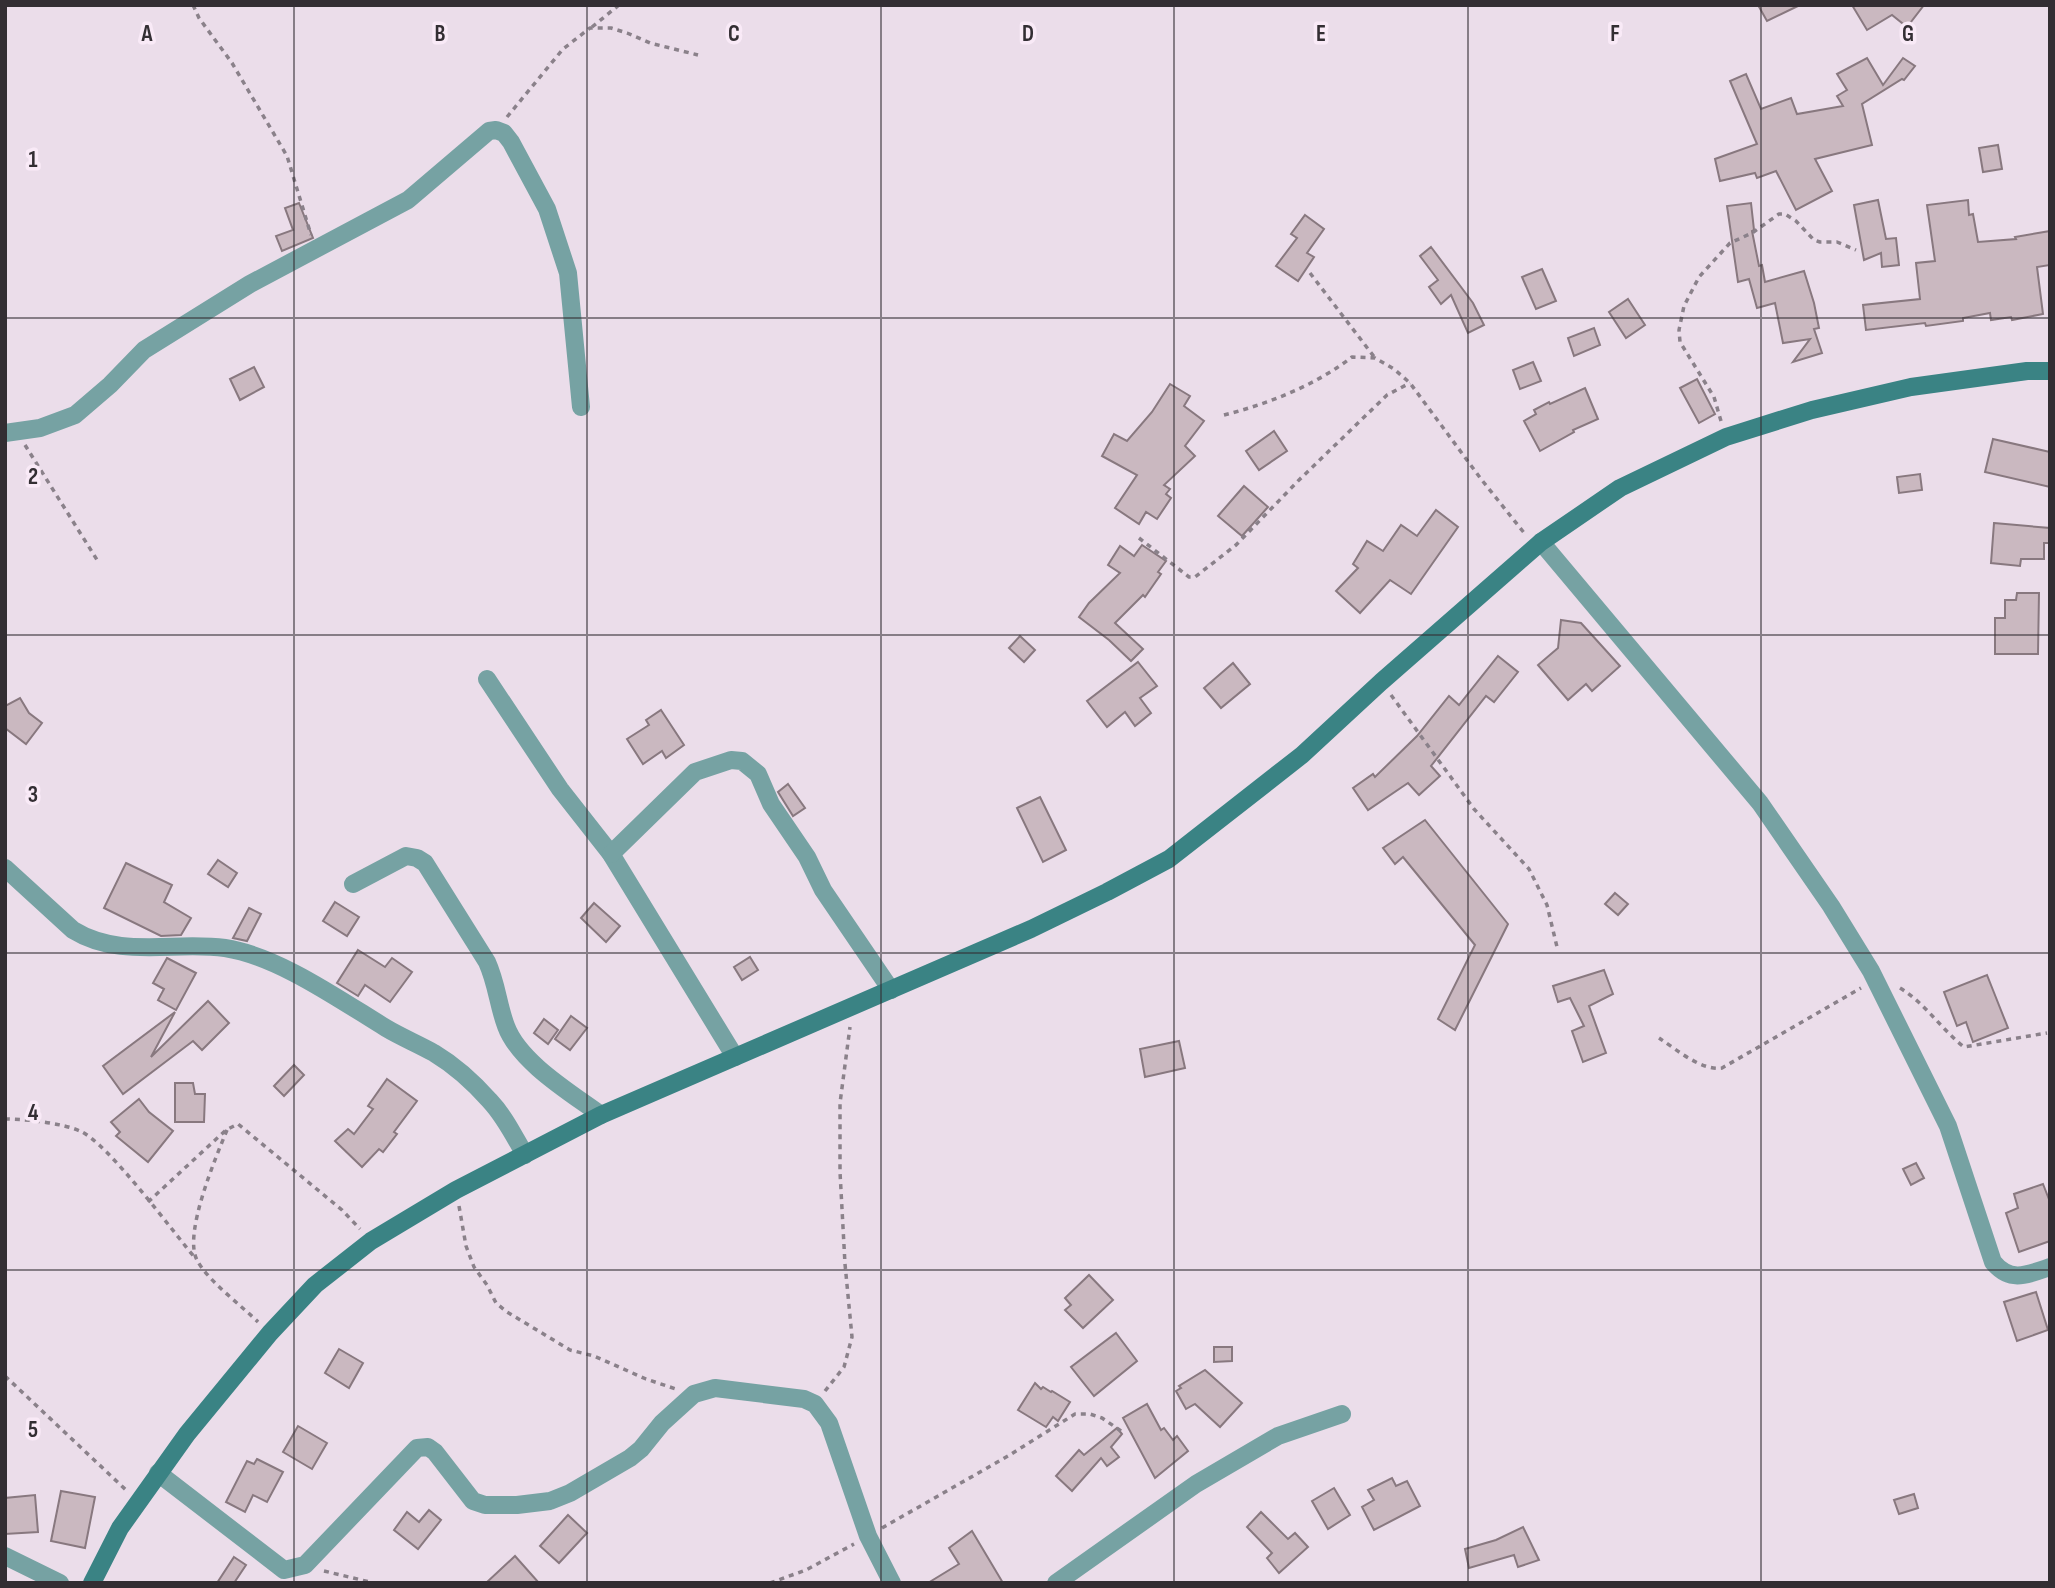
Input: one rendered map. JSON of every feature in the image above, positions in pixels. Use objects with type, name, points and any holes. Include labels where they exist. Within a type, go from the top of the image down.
[{"type":"main road","points":[[92,1583],[120,1528],[138,1500],[270,1333],[315,1285],[371,1241],[456,1190],[601,1115],[1031,929],[1169,859],[1302,755],[1538,544],[1620,488],[1726,437],[1812,410],[1911,387],[2027,371],[2050,371]]},
{"type":"street","points":[[11,433],[55,424],[75,415],[144,350],[250,284],[408,200],[480,137],[496,130],[504,133],[511,142],[547,209],[568,273],[581,407]]},
{"type":"street","points":[[1538,544],[1760,803],[1831,906],[1873,976],[1948,1126],[1993,1262],[2001,1272],[2012,1276],[2032,1274],[2050,1267]]},
{"type":"street","points":[[487,679],[560,789],[611,854],[735,1057]]},
{"type":"street","points":[[611,854],[695,772],[731,760],[742,761],[758,774],[771,804],[807,857],[822,890],[891,990]]},
{"type":"street","points":[[354,884],[406,856],[425,863],[487,962],[497,987],[506,1025],[514,1041],[552,1079],[601,1115]]},
{"type":"street","points":[[5,868],[83,936],[107,945],[124,947],[235,950],[282,968],[325,990],[452,1066],[496,1108],[525,1155]]},
{"type":"street","points":[[158,1473],[288,1576],[305,1565],[417,1448],[428,1447],[435,1452],[473,1500],[485,1505],[550,1501],[570,1493],[610,1467],[630,1458],[662,1423],[694,1394],[715,1388],[782,1395],[804,1399],[814,1404],[829,1423],[868,1536],[892,1583]]},
{"type":"street","points":[[1056,1583],[1196,1483],[1278,1436],[1342,1415]]},
{"type":"street","points":[[5,1556],[60,1583]]},
{"type":"path","points":[[193,5],[199,18],[232,63],[287,156],[315,248]]},
{"type":"path","points":[[496,130],[563,49],[619,5]]},
{"type":"path","points":[[590,28],[611,28],[650,43],[698,55]]},
{"type":"path","points":[[1726,437],[1714,397],[1681,342],[1679,330],[1684,306],[1699,277],[1730,243],[1752,233],[1779,214],[1785,214],[1796,221],[1814,240],[1837,242],[1856,250]]},
{"type":"path","points":[[1310,273],[1375,358],[1410,383],[1481,479],[1538,544]]},
{"type":"path","points":[[1224,415],[1253,408],[1334,371],[1352,357],[1375,358]]},
{"type":"path","points":[[1139,538],[1189,578],[1195,577],[1237,545],[1299,480],[1387,395],[1410,383]]},
{"type":"path","points":[[11,433],[99,563]]},
{"type":"path","points":[[1381,682],[1474,809],[1529,869],[1547,905],[1557,947]]},
{"type":"path","points":[[1659,1038],[1701,1064],[1715,1069],[1722,1068],[1873,976],[1917,998],[1964,1048],[2047,1034]]},
{"type":"path","points":[[814,1404],[844,1367],[852,1337],[842,1212],[840,1103],[852,1007]]},
{"type":"path","points":[[5,1118],[67,1128],[88,1135],[111,1156],[216,1282],[270,1333]]},
{"type":"path","points":[[148,1202],[235,1124],[242,1126],[278,1159],[342,1210],[371,1241]]},
{"type":"path","points":[[196,1259],[193,1235],[214,1163],[228,1129]]},
{"type":"path","points":[[456,1190],[466,1246],[474,1267],[496,1303],[570,1350],[594,1356],[646,1379],[694,1394]]},
{"type":"path","points":[[5,1376],[138,1500]]},
{"type":"path","points":[[770,1583],[806,1570],[868,1536],[1008,1456],[1075,1414],[1090,1414],[1102,1418],[1121,1431]]},
{"type":"path","points":[[305,1565],[373,1583]]},
{"type":"building","points":[[1758,5],[1800,5],[1767,21]]},
{"type":"building","points":[[1852,5],[1924,5],[1907,27],[1892,15],[1867,30]]},
{"type":"building","points":[[1867,58],[1883,85],[1903,58],[1915,66],[1904,80],[1862,104],[1872,145],[1815,159],[1832,191],[1796,210],[1776,171],[1757,178],[1755,173],[1720,181],[1715,159],[1757,144],[1730,81],[1746,74],[1761,109],[1791,98],[1797,114],[1843,106],[1837,96],[1847,90],[1837,74]]},
{"type":"building","points":[[1998,145],[2002,169],[1983,172],[1979,148]]},
{"type":"building","points":[[1878,200],[1886,239],[1896,238],[1899,265],[1882,267],[1881,253],[1864,260],[1854,205]]},
{"type":"building","points":[[1968,200],[1969,215],[1973,214],[1978,242],[2016,239],[2015,237],[2050,231],[2050,265],[2037,267],[2043,314],[2012,320],[2011,317],[1991,320],[1990,313],[1963,318],[1963,321],[1866,330],[1863,305],[1920,299],[1916,263],[1935,261],[1927,205]]},
{"type":"building","points":[[299,203],[313,238],[282,251],[276,236],[293,230],[285,208]]},
{"type":"building","points":[[1751,203],[1752,231],[1765,282],[1804,271],[1814,303],[1819,328],[1814,329],[1822,353],[1793,362],[1810,339],[1783,343],[1775,303],[1757,308],[1749,279],[1738,282],[1727,206]]},
{"type":"building","points":[[1305,215],[1324,229],[1307,253],[1314,257],[1298,281],[1276,266],[1297,238],[1291,234]]},
{"type":"building","points":[[1431,247],[1473,303],[1484,325],[1468,333],[1451,295],[1441,304],[1429,287],[1438,280],[1420,256]]},
{"type":"building","points":[[1542,269],[1556,301],[1536,309],[1522,277]]},
{"type":"building","points":[[1628,299],[1645,325],[1626,338],[1609,312]]},
{"type":"building","points":[[1594,328],[1600,345],[1574,356],[1568,338]]},
{"type":"building","points":[[1533,362],[1541,381],[1520,389],[1513,370]]},
{"type":"building","points":[[254,367],[264,387],[240,400],[230,379]]},
{"type":"building","points":[[1697,379],[1715,414],[1699,423],[1680,388]]},
{"type":"building","points":[[1170,384],[1190,396],[1184,406],[1204,421],[1185,446],[1195,456],[1164,485],[1170,489],[1166,494],[1171,498],[1157,519],[1146,512],[1139,524],[1115,508],[1137,475],[1102,456],[1114,434],[1127,441],[1152,412]]},
{"type":"building","points":[[1585,388],[1598,419],[1573,430],[1574,432],[1540,451],[1524,421],[1536,414],[1534,410]]},
{"type":"building","points":[[1274,431],[1287,451],[1259,470],[1246,451]]},
{"type":"building","points":[[1993,439],[2050,452],[2050,487],[1985,472]]},
{"type":"building","points":[[1920,474],[1922,490],[1899,493],[1897,477]]},
{"type":"building","points":[[1244,486],[1268,507],[1242,536],[1218,516]]},
{"type":"building","points":[[1436,510],[1458,527],[1411,594],[1390,580],[1360,613],[1336,591],[1358,568],[1353,564],[1367,541],[1383,551],[1401,525],[1417,536]]},
{"type":"building","points":[[1994,523],[2050,528],[2050,543],[2044,543],[2044,559],[2021,559],[2020,566],[1991,563]]},
{"type":"building","points":[[1142,545],[1166,561],[1158,572],[1161,574],[1145,597],[1143,595],[1115,623],[1143,649],[1131,661],[1079,617],[1089,603],[1120,573],[1108,565],[1120,546],[1134,556]]},
{"type":"building","points":[[2017,593],[2039,593],[2038,654],[1995,654],[1995,618],[2005,618],[2005,600],[2016,600]]},
{"type":"building","points":[[1561,620],[1581,623],[1620,666],[1592,691],[1586,684],[1568,700],[1538,665],[1558,648]]},
{"type":"building","points":[[1020,636],[1035,650],[1024,662],[1009,648]]},
{"type":"building","points":[[1498,656],[1518,672],[1494,702],[1486,696],[1431,766],[1440,776],[1419,795],[1408,783],[1368,810],[1353,788],[1373,774],[1375,777],[1417,736],[1449,696],[1459,705]]},
{"type":"building","points":[[1138,662],[1157,686],[1140,698],[1151,713],[1135,726],[1125,712],[1107,727],[1087,701]]},
{"type":"building","points":[[1233,663],[1250,684],[1221,708],[1204,688]]},
{"type":"building","points":[[20,698],[29,713],[42,723],[26,744],[5,728],[5,706]]},
{"type":"building","points":[[661,710],[684,745],[666,758],[662,751],[643,764],[627,739],[649,725],[646,720]]},
{"type":"building","points":[[788,784],[805,808],[793,816],[778,792]]},
{"type":"building","points":[[1040,797],[1066,850],[1043,862],[1017,808]]},
{"type":"building","points":[[1425,820],[1508,924],[1455,1030],[1438,1019],[1475,945],[1403,857],[1395,864],[1383,848]]},
{"type":"building","points":[[218,860],[237,873],[228,887],[208,874]]},
{"type":"building","points":[[126,863],[172,885],[164,902],[191,918],[181,935],[161,936],[104,908]]},
{"type":"building","points":[[1615,893],[1628,904],[1618,915],[1605,904]]},
{"type":"building","points":[[335,902],[359,917],[347,936],[323,921]]},
{"type":"building","points":[[594,903],[620,926],[606,942],[581,918]]},
{"type":"building","points":[[249,908],[261,914],[247,941],[233,938]]},
{"type":"building","points":[[358,950],[385,967],[392,958],[412,972],[390,1002],[365,985],[358,996],[337,983]]},
{"type":"building","points":[[750,957],[758,970],[742,980],[734,967]]},
{"type":"building","points":[[167,958],[196,973],[176,1010],[158,1000],[164,989],[153,983]]},
{"type":"building","points":[[1604,970],[1613,994],[1589,1006],[1606,1053],[1583,1062],[1572,1031],[1584,1026],[1570,998],[1558,1002],[1553,986]]},
{"type":"building","points":[[1987,975],[2008,1028],[1973,1042],[1966,1022],[1957,1026],[1944,992]]},
{"type":"building","points":[[208,1001],[229,1023],[202,1050],[193,1041],[123,1094],[103,1066],[175,1012],[151,1057]]},
{"type":"building","points":[[571,1016],[587,1028],[570,1050],[555,1039]]},
{"type":"building","points":[[544,1019],[558,1030],[548,1044],[534,1033]]},
{"type":"building","points":[[1179,1041],[1185,1068],[1145,1077],[1140,1049]]},
{"type":"building","points":[[294,1065],[304,1075],[284,1096],[274,1086]]},
{"type":"building","points":[[387,1079],[417,1101],[383,1152],[379,1149],[362,1167],[335,1141],[348,1129],[354,1134],[373,1109],[368,1106]]},
{"type":"building","points":[[175,1083],[193,1083],[195,1094],[205,1094],[204,1122],[175,1122]]},
{"type":"building","points":[[139,1099],[149,1112],[173,1131],[148,1162],[116,1136],[120,1132],[111,1122]]},
{"type":"building","points":[[1916,1163],[1924,1178],[1911,1185],[1903,1169]]},
{"type":"building","points":[[2043,1184],[2050,1202],[2050,1241],[2019,1252],[2006,1213],[2018,1208],[2014,1194]]},
{"type":"building","points":[[1089,1275],[1113,1300],[1083,1328],[1065,1310],[1071,1305],[1065,1298]]},
{"type":"building","points":[[2036,1292],[2048,1330],[2017,1341],[2004,1302]]},
{"type":"building","points":[[1116,1333],[1137,1361],[1094,1396],[1071,1367]]},
{"type":"building","points":[[1214,1347],[1232,1347],[1232,1361],[1214,1362]]},
{"type":"building","points":[[339,1349],[363,1363],[349,1388],[325,1373]]},
{"type":"building","points":[[1205,1370],[1242,1403],[1220,1427],[1195,1404],[1186,1409],[1176,1391],[1181,1388],[1179,1386]]},
{"type":"building","points":[[1035,1383],[1041,1389],[1043,1387],[1052,1391],[1070,1402],[1058,1421],[1053,1417],[1046,1427],[1018,1410]]},
{"type":"building","points":[[1147,1404],[1161,1430],[1164,1428],[1173,1440],[1177,1436],[1188,1451],[1155,1478],[1123,1418]]},
{"type":"building","points":[[298,1426],[327,1443],[312,1469],[283,1452]]},
{"type":"building","points":[[1117,1428],[1122,1434],[1111,1447],[1119,1457],[1107,1466],[1101,1458],[1072,1491],[1056,1476],[1079,1450],[1084,1455]]},
{"type":"building","points":[[257,1459],[283,1472],[267,1502],[253,1495],[245,1512],[226,1502],[247,1461],[254,1464]]},
{"type":"building","points":[[1392,1478],[1396,1486],[1407,1481],[1420,1506],[1374,1530],[1362,1507],[1374,1500],[1368,1490]]},
{"type":"building","points":[[1334,1488],[1350,1515],[1328,1529],[1312,1501]]},
{"type":"building","points":[[61,1491],[95,1497],[85,1548],[51,1541]]},
{"type":"building","points":[[1914,1494],[1918,1508],[1899,1514],[1894,1500]]},
{"type":"building","points":[[35,1495],[38,1532],[5,1534],[5,1498]]},
{"type":"building","points":[[429,1510],[441,1520],[418,1549],[394,1530],[407,1512],[419,1522]]},
{"type":"building","points":[[1261,1512],[1288,1539],[1295,1533],[1308,1547],[1279,1573],[1267,1558],[1272,1553],[1247,1527]]},
{"type":"building","points":[[568,1515],[587,1533],[559,1563],[540,1546]]},
{"type":"building","points":[[1523,1527],[1539,1560],[1518,1567],[1514,1555],[1469,1568],[1465,1549],[1496,1540]]},
{"type":"building","points":[[972,1531],[1003,1583],[928,1583],[959,1564],[949,1548]]},
{"type":"building","points":[[515,1556],[539,1583],[486,1583]]},
{"type":"building","points":[[234,1557],[246,1565],[234,1583],[217,1583]]}]
